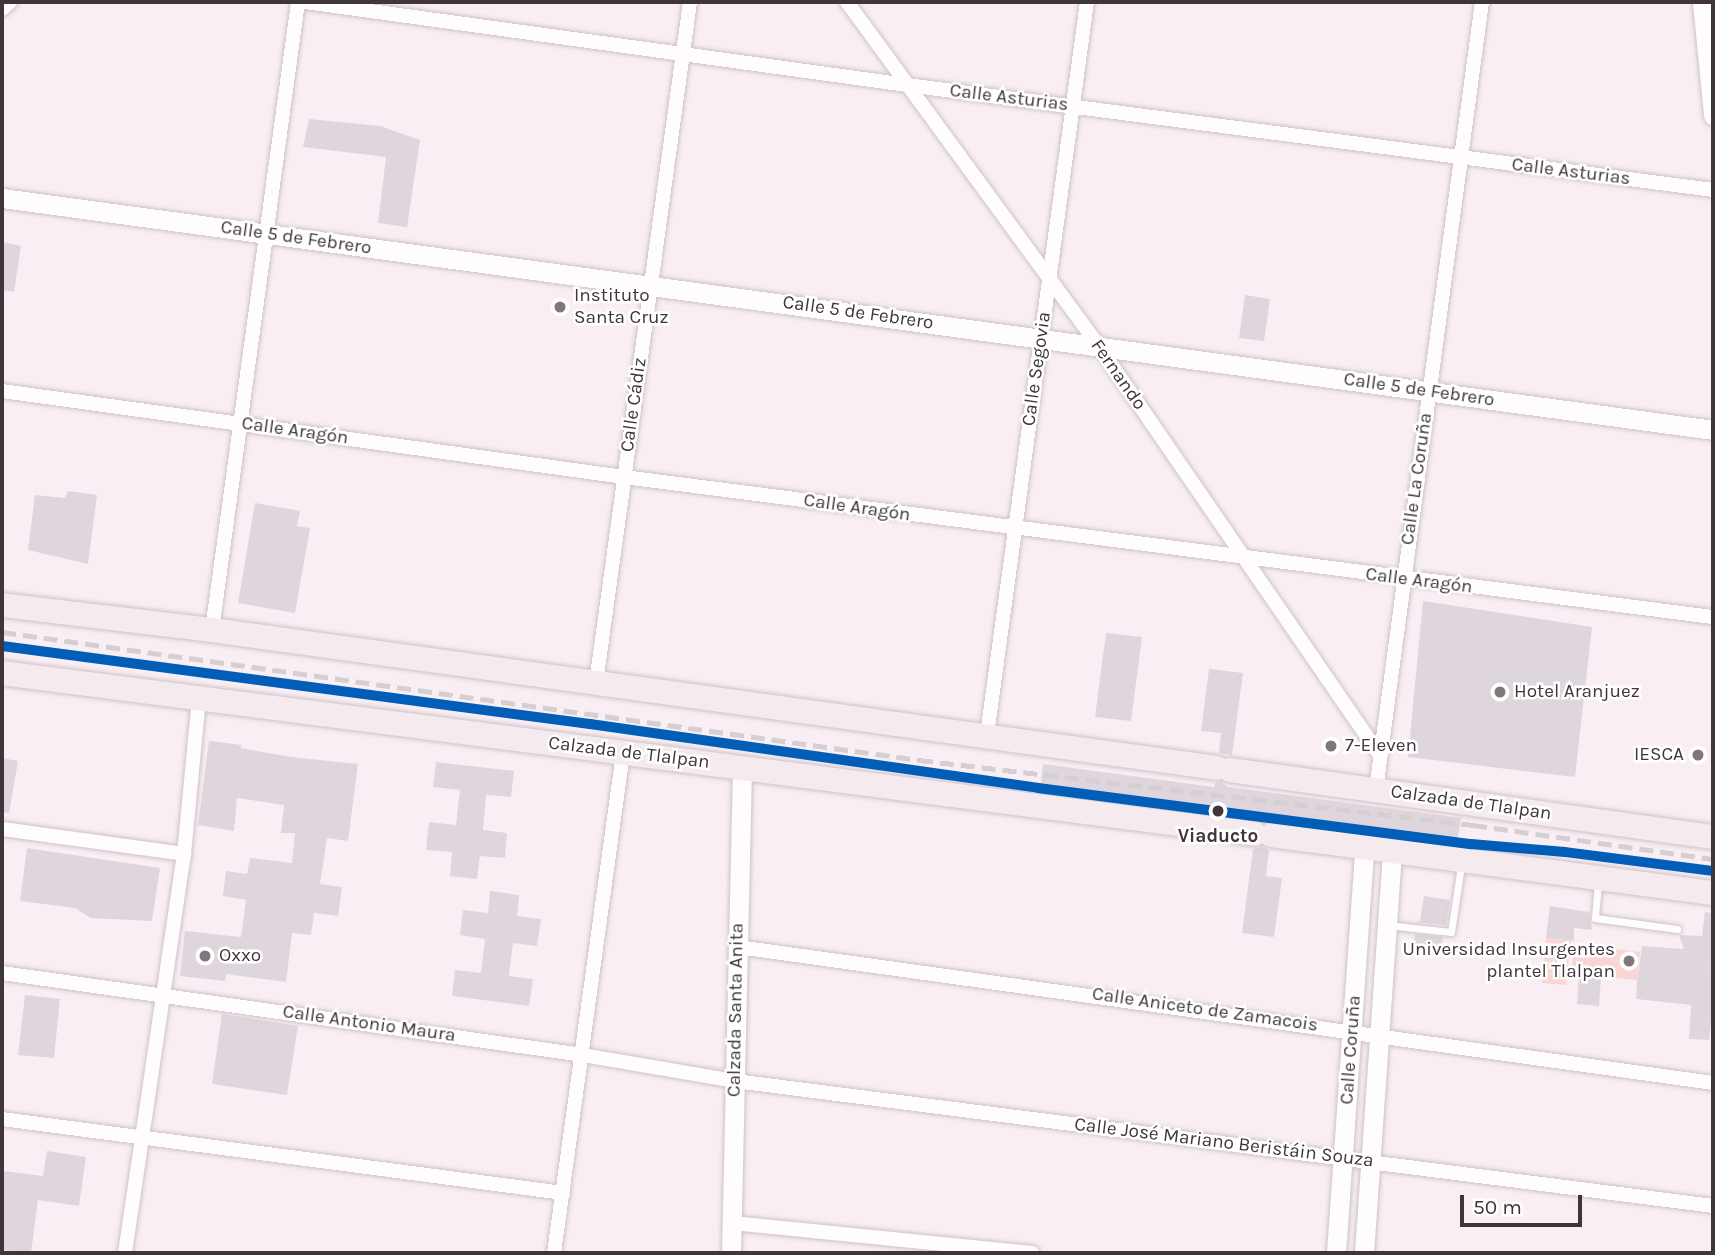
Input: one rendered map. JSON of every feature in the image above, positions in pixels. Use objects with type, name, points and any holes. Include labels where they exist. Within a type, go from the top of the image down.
[{"type":"highway","name":"Calzada de Tlalpan","points":[[2,606],[212,630],[1713,837]]},
{"type":"highway","name":"Calzada de Tlalpan","points":[[2,673],[1713,893]]},
{"type":"highway","points":[[1648,828],[1713,820]]},
{"type":"highway","points":[[1685,890],[1713,903]]},
{"type":"street","points":[[2,9],[10,2]]},
{"type":"street","points":[[212,630],[298,2]]},
{"type":"street","name":"Calle Asturias","points":[[305,2],[907,85],[1713,190]]},
{"type":"street","name":"Calle Cádiz","points":[[596,682],[690,2]]},
{"type":"street","name":"Fernando","points":[[847,2],[1098,345],[1380,755]]},
{"type":"street","name":"Calle Segovia","points":[[987,736],[1087,2]]},
{"type":"street","name":"Calle La Coruña","points":[[1376,790],[1482,2]]},
{"type":"street","points":[[1702,2],[1713,115]]},
{"type":"street","name":"Calle 5 de Febrero","points":[[2,198],[1713,430]]},
{"type":"street","name":"Calle Aragón","points":[[2,391],[1015,529],[1713,617]]},
{"type":"street","points":[[125,1253],[184,854],[199,698]]},
{"type":"street","points":[[554,1253],[623,752]]},
{"type":"street","name":"Calzada Santa Anita","points":[[731,1253],[742,768]]},
{"type":"street","points":[[2,829],[184,854]]},
{"type":"street","name":"Calle Coruña","points":[[1336,1253],[1364,848]]},
{"type":"street","name":"Calle Coruña","points":[[1364,1253],[1392,851]]},
{"type":"street","name":"Calle Aniceto de Zamacois","points":[[738,947],[1713,1083]]},
{"type":"street","name":"Calle Antonio Maura","points":[[2,973],[583,1055],[735,1081]]},
{"type":"street","name":"Calle José Mariano Beristáin Souza","points":[[735,1081],[1713,1206]]},
{"type":"street","points":[[2,1119],[563,1193]]},
{"type":"street","points":[[732,1223],[1033,1253]]},
{"type":"lane","points":[[1387,925],[1451,932],[1462,860]]},
{"type":"lane","points":[[1599,878],[1595,918],[1678,929]]},
{"type":"path","points":[[1712,958],[1713,992]]},
{"type":"path","points":[[1639,978],[1648,979],[1647,992]]},
{"type":"path","points":[[1700,1010],[1699,1026],[1703,1026],[1704,1020]]},
{"type":"shaded area","points":[[1546,938],[1571,941],[1566,985],[1542,983]]},
{"type":"shaded area","points":[[1574,944],[1640,952],[1637,980],[1571,974]]},
{"type":"building","points":[[309,119],[380,126],[420,140],[407,227],[378,223],[386,157],[303,147]]},
{"type":"building","points":[[2,242],[21,246],[14,292],[2,290]]},
{"type":"building","points":[[1245,295],[1270,299],[1264,341],[1239,338]]},
{"type":"building","points":[[68,491],[97,495],[88,564],[28,550],[35,495],[65,498]]},
{"type":"building","points":[[255,503],[300,511],[297,526],[310,528],[295,613],[238,603]]},
{"type":"building","name":"Hotel Aranjuez","points":[[1423,601],[1592,627],[1575,777],[1408,757]]},
{"type":"building","points":[[1106,633],[1142,637],[1131,721],[1095,717]]},
{"type":"building","points":[[1209,669],[1243,673],[1232,755],[1219,753],[1221,733],[1201,731]]},
{"type":"building","points":[[209,741],[242,745],[240,748],[291,757],[358,764],[348,841],[327,838],[320,884],[342,887],[338,916],[314,913],[311,935],[292,933],[286,982],[226,974],[225,981],[180,976],[185,931],[241,937],[246,900],[223,896],[226,871],[247,874],[250,858],[292,863],[295,833],[281,833],[284,805],[237,798],[234,831],[198,825]]},
{"type":"building","points":[[2,758],[18,761],[9,813],[2,812]]},
{"type":"building","points":[[436,762],[514,771],[511,797],[486,795],[483,830],[507,833],[505,858],[480,856],[477,879],[450,876],[452,852],[426,850],[429,822],[456,825],[460,790],[433,787]]},
{"type":"building","points":[[1043,764],[1214,787],[1215,783],[1221,782],[1228,787],[1461,818],[1457,844],[1273,820],[1264,822],[1040,791]]},
{"type":"building","points":[[1262,847],[1269,850],[1266,876],[1282,878],[1274,937],[1242,933],[1253,849]]},
{"type":"building","points":[[27,848],[160,868],[152,921],[91,918],[75,908],[20,901]]},
{"type":"building","points":[[490,891],[519,895],[517,916],[541,919],[537,946],[513,943],[509,976],[533,979],[529,1006],[452,996],[455,970],[481,973],[485,939],[460,935],[463,910],[488,913]]},
{"type":"building","points":[[1424,896],[1450,900],[1446,925],[1416,922],[1420,921]]},
{"type":"building","points":[[1550,906],[1589,912],[1592,930],[1574,928],[1574,941],[1546,938]]},
{"type":"building","points":[[1705,912],[1713,913],[1713,1005],[1709,1040],[1689,1039],[1691,1005],[1636,999],[1642,946],[1684,949],[1679,935],[1702,936]]},
{"type":"building","points":[[1415,934],[1443,937],[1441,951],[1413,947]]},
{"type":"building","points":[[1579,976],[1601,978],[1599,1006],[1577,1004]]},
{"type":"building","points":[[25,995],[60,999],[54,1058],[18,1055]]},
{"type":"building","points":[[222,1014],[298,1026],[287,1095],[212,1084]]},
{"type":"building","points":[[47,1151],[86,1157],[79,1206],[38,1200],[31,1253],[2,1250],[3,1171],[43,1176]]},
{"type":"railway","points":[[2,632],[919,760],[1473,825],[1713,859]]},
{"type":"transit line","points":[[2,646],[590,724],[1038,788],[1471,844],[1565,852],[1713,871]]},
{"type":"place","name":"Instituto Santa Cruz","points":[[560,307]]},
{"type":"place","name":"Hotel Aranjuez","points":[[1500,692]]},
{"type":"place","name":"7-Eleven","points":[[1331,746]]},
{"type":"place","name":"IESCA","points":[[1698,755]]},
{"type":"place","name":"Viaducto","points":[[1218,811]]},
{"type":"place","name":"Oxxo","points":[[205,956]]},
{"type":"place","name":"Universidad Insurgentes plantel Tlalpan","points":[[1629,961]]}]
